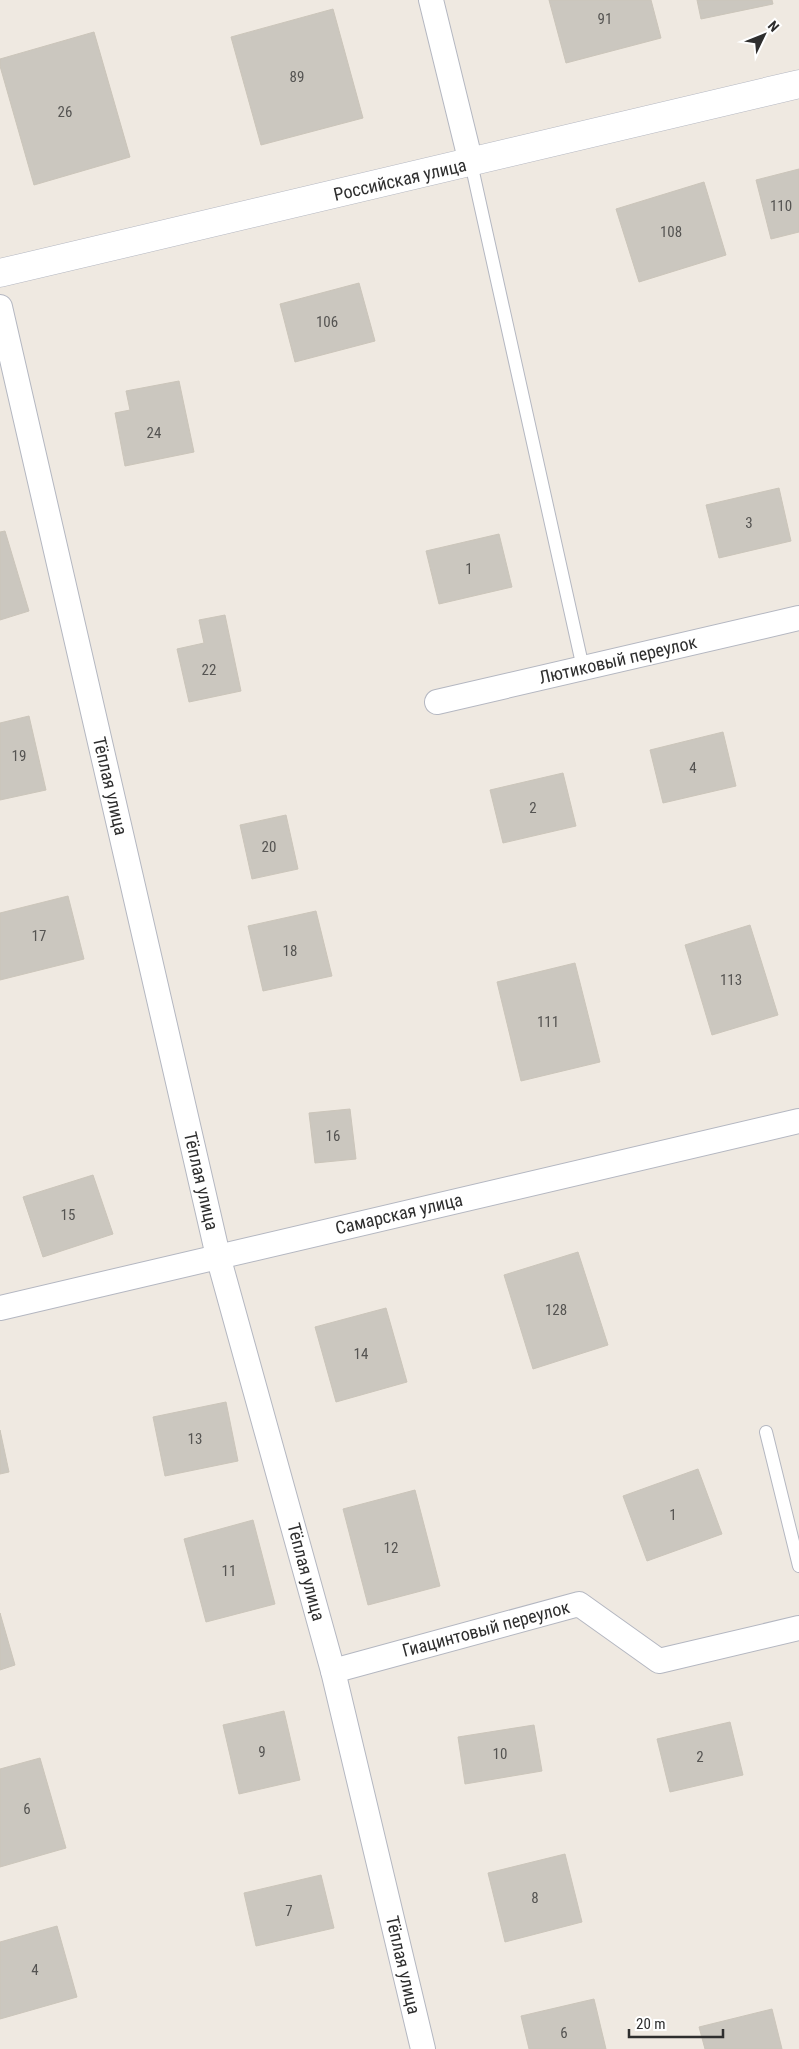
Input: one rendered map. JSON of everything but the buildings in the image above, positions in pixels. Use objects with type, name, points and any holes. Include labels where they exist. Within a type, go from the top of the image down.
[{"type":"street","points":[[431,0],[471,163]]},
{"type":"street","name":"Российская улица","points":[[0,273],[799,84]]},
{"type":"street","name":"Тёплая улица","points":[[0,307],[218,1256],[333,1671],[423,2049]]},
{"type":"street","name":"Лютиковый переулок","points":[[437,702],[799,618]]},
{"type":"street","name":"Самарская улица","points":[[0,1308],[799,1121]]},
{"type":"street","name":"Гиацинтовый переулок","points":[[333,1671],[579,1604],[659,1662],[799,1628]]},
{"type":"lane","points":[[471,163],[583,668]]},
{"type":"lane","points":[[766,1432],[799,1566]]}]
